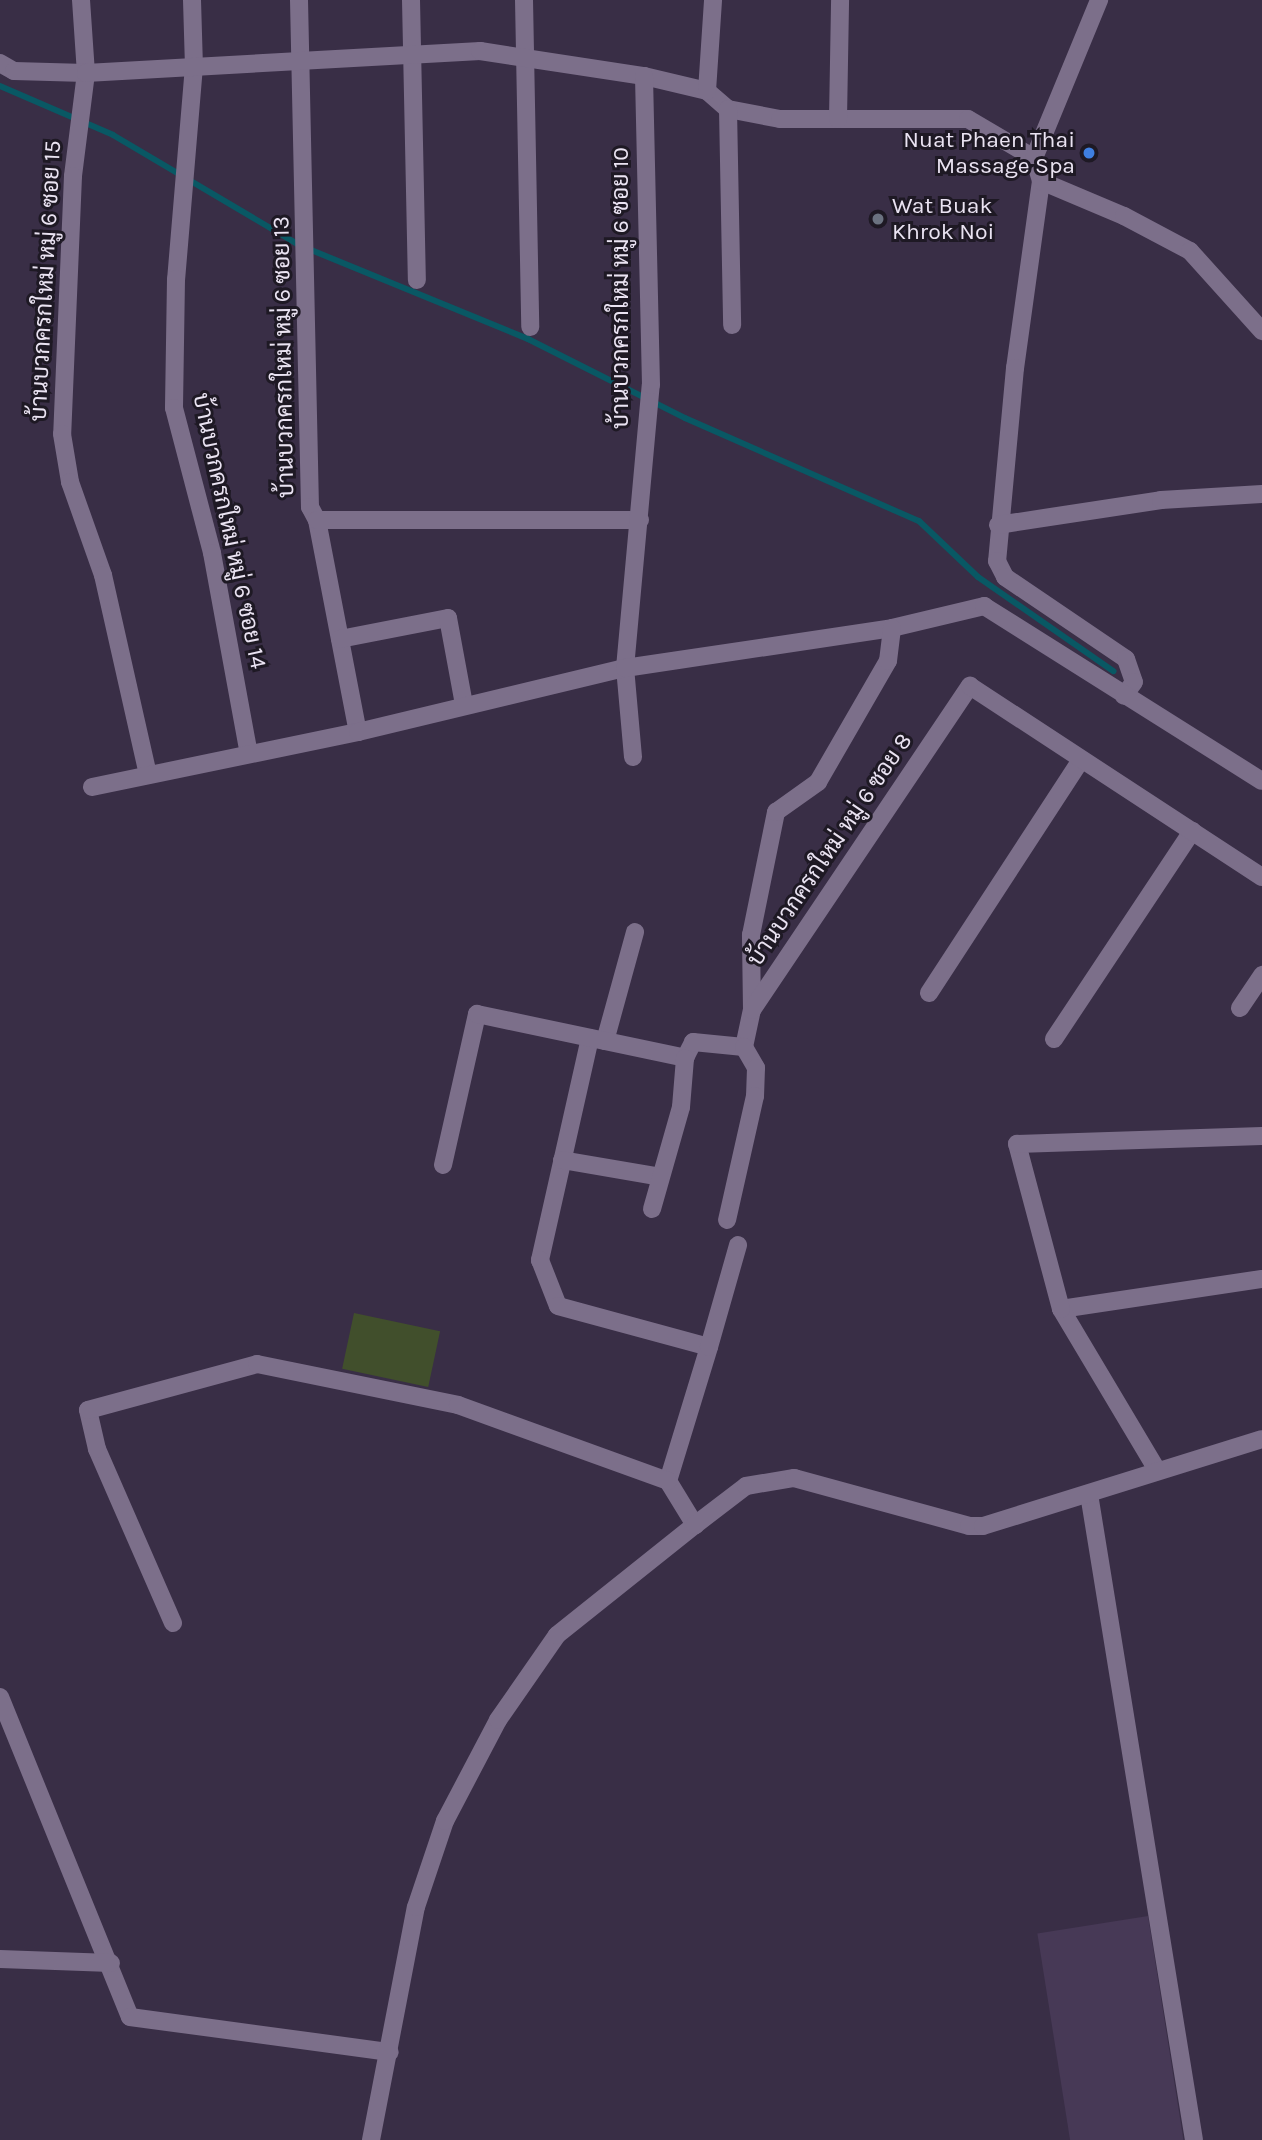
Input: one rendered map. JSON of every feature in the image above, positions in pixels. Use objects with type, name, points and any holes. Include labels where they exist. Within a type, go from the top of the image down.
[{"type":"street","name":"บ้านบวกครกใหม่ หมู่ 6 ซอย 15","points":[[81,0],[86,73],[77,149],[64,330],[62,434],[70,482],[103,575],[148,775]]},
{"type":"street","name":"บ้านบวกครกใหม่ หมู่ 6 ซอย 14","points":[[192,0],[194,66],[182,204],[174,408],[212,553],[249,754]]},
{"type":"street","name":"บ้านบวกครกใหม่ หมู่ 6 ซอย 13","points":[[299,0],[307,239],[310,507],[317,520],[358,732]]},
{"type":"street","points":[[411,0],[417,280]]},
{"type":"street","points":[[524,0],[530,327]]},
{"type":"street","points":[[707,91],[713,0]]},
{"type":"street","points":[[838,119],[840,0]]},
{"type":"street","points":[[1099,0],[1034,158],[1041,181],[998,525],[997,561],[1005,577],[1126,659],[1134,682],[1124,696]]},
{"type":"street","points":[[0,63],[14,71],[86,73],[480,51],[644,76],[707,91],[728,109],[780,119],[968,119],[1034,158]]},
{"type":"street","name":"บ้านบวกครกใหม่ หมู่ 6 ซอย 10","points":[[633,757],[625,668],[651,377],[644,76]]},
{"type":"street","points":[[728,109],[732,326]]},
{"type":"street","points":[[1041,181],[1124,216],[1190,251],[1262,331]]},
{"type":"street","points":[[998,525],[1161,500],[1262,494]]},
{"type":"street","points":[[317,520],[640,520]]},
{"type":"street","points":[[92,787],[358,732],[625,668],[892,628],[984,606],[1262,781]]},
{"type":"street","points":[[340,639],[448,618],[464,705]]},
{"type":"street","points":[[752,1010],[751,935],[776,812],[818,782],[888,661],[892,628]]},
{"type":"street","name":"บ้านบวกครกใหม่ หมู่ 6 ซอย 8","points":[[744,1047],[752,1010],[970,686],[1082,760]]},
{"type":"street","points":[[929,993],[1082,760],[1262,877]]},
{"type":"street","points":[[1054,1039],[1192,831]]},
{"type":"street","points":[[635,932],[597,1040],[562,1160],[540,1259],[558,1306],[709,1347]]},
{"type":"street","points":[[1240,1008],[1262,975]]},
{"type":"street","points":[[443,1165],[477,1014],[685,1058]]},
{"type":"street","points":[[652,1209],[681,1107],[685,1058],[693,1042],[744,1047],[756,1068],[755,1097],[727,1220]]},
{"type":"street","points":[[1157,1470],[1061,1309],[1017,1144],[1262,1136]]},
{"type":"street","points":[[562,1160],[661,1177]]},
{"type":"street","points":[[668,1481],[738,1244]]},
{"type":"street","points":[[1061,1309],[1262,1279]]},
{"type":"street","points":[[173,1623],[97,1449],[88,1410],[257,1364],[458,1405],[668,1481],[695,1525]]},
{"type":"street","points":[[371,2140],[416,1907],[445,1821],[498,1720],[557,1635],[695,1525],[746,1486],[774,1479],[794,1478],[969,1526],[1006,1521],[1157,1470],[1262,1439]]},
{"type":"street","points":[[1089,1494],[1194,2140]]},
{"type":"street","points":[[0,1697],[111,1963],[130,2017],[390,2052]]},
{"type":"street","points":[[0,1959],[111,1963]]},
{"type":"shaded area","points":[[1148,1916],[1183,2140],[1070,2140],[1037,1934]]},
{"type":"green space","points":[[354,1313],[440,1331],[428,1387],[342,1369]]},
{"type":"waterway","points":[[0,86],[113,135],[299,245],[528,339],[685,418],[919,521],[978,577],[1113,671]]},
{"type":"place","name":"Nuat Phaen Thai Massage Spa","points":[[1089,153]]},
{"type":"place","name":"Wat Buak Khrok Noi","points":[[878,219]]}]
